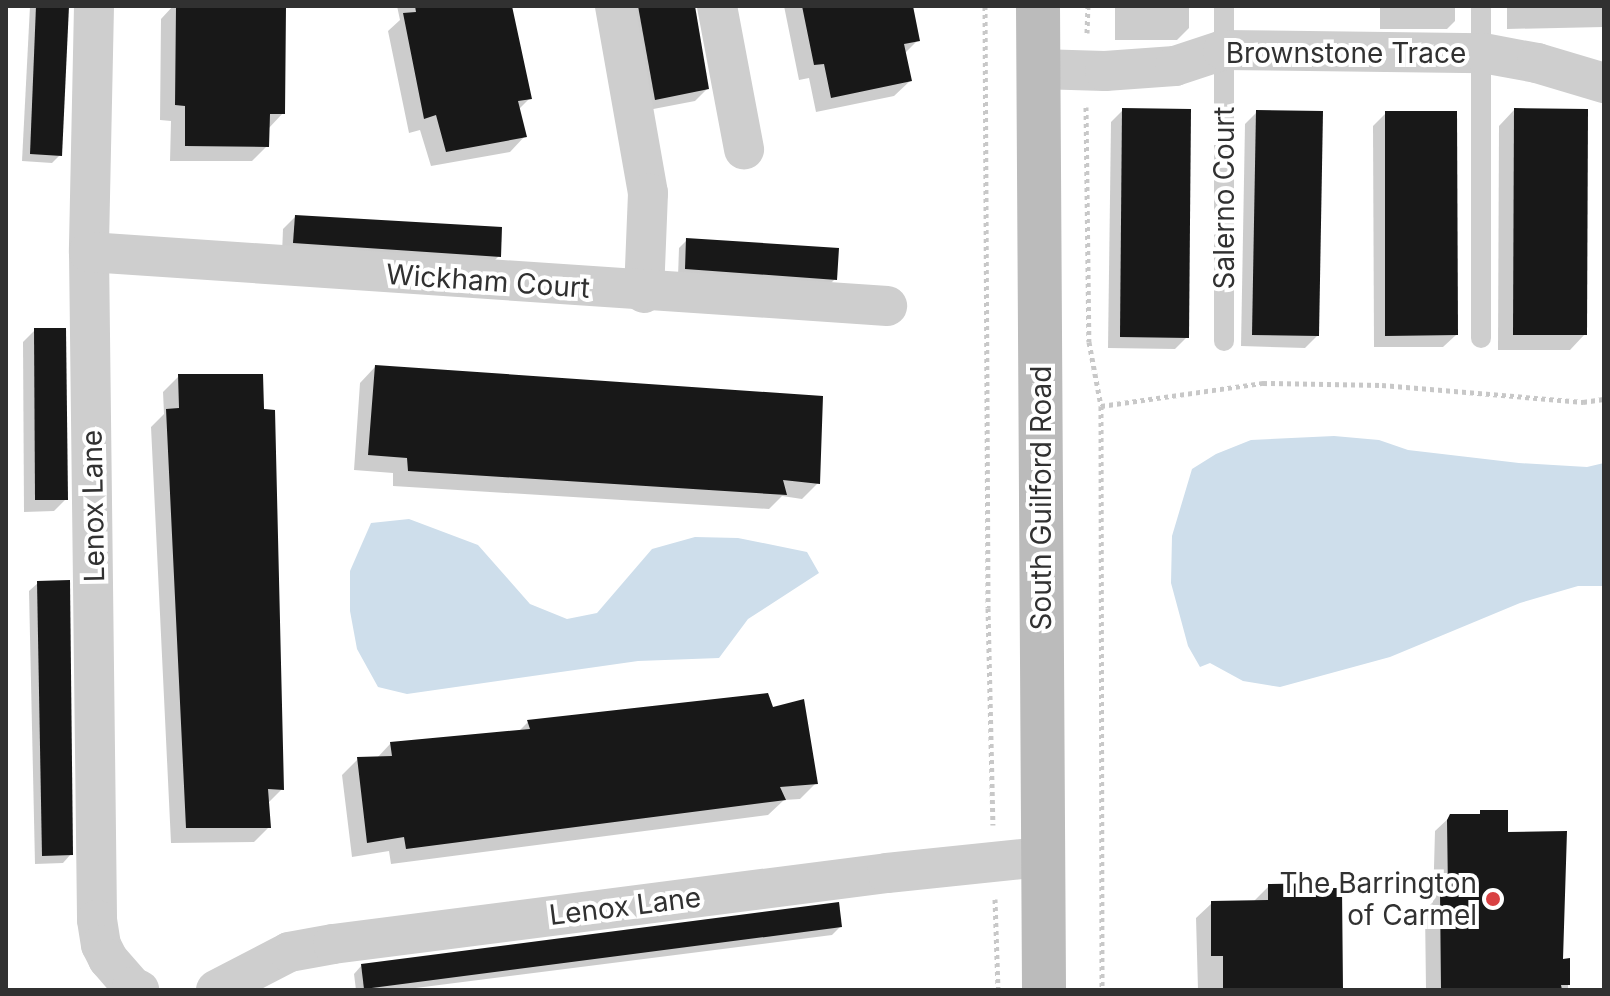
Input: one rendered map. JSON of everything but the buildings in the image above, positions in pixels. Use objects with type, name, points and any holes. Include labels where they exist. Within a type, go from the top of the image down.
[{"type":"main road","name":"South Guilford Road","points":[[1038,6],[1044,990]]},
{"type":"street","name":"Lenox Lane","points":[[94,6],[89,252],[97,920],[101,945],[108,959],[132,987],[139,990]]},
{"type":"street","points":[[615,6],[648,193],[644,293]]},
{"type":"street","points":[[717,6],[744,149]]},
{"type":"street","name":"Brownstone Trace","points":[[1038,69],[1175,66],[1223,50],[1483,53],[1537,63],[1604,83]]},
{"type":"street","name":"Wickham Court","points":[[89,252],[644,293],[887,306]]},
{"type":"street","name":"Lenox Lane","points":[[216,990],[289,952],[333,944],[887,873],[1043,857]]},
{"type":"lane","name":"Salerno Court","points":[[1224,6],[1224,341]]},
{"type":"lane","points":[[1481,6],[1481,338]]},
{"type":"path","points":[[985,6],[988,592],[993,820]]},
{"type":"path","points":[[1088,6],[1085,70],[1089,342],[1101,406],[1102,990]]},
{"type":"path","points":[[1101,406],[1263,383],[1382,385],[1583,402],[1604,399]]},
{"type":"path","points":[[995,904],[998,990]]},
{"type":"water","points":[[1334,436],[1379,440],[1408,450],[1519,463],[1587,467],[1604,463],[1604,586],[1578,586],[1520,603],[1390,657],[1280,687],[1243,681],[1210,663],[1200,667],[1188,646],[1171,583],[1172,536],[1192,469],[1216,454],[1251,440]]},
{"type":"water","points":[[409,519],[478,545],[530,604],[567,619],[597,613],[652,549],[695,537],[738,538],[807,552],[819,573],[748,619],[719,658],[638,661],[407,694],[378,687],[357,649],[350,611],[350,571],[371,523]]},
{"type":"place","name":"The Barrington of Carmel","points":[[1493,899]]}]
